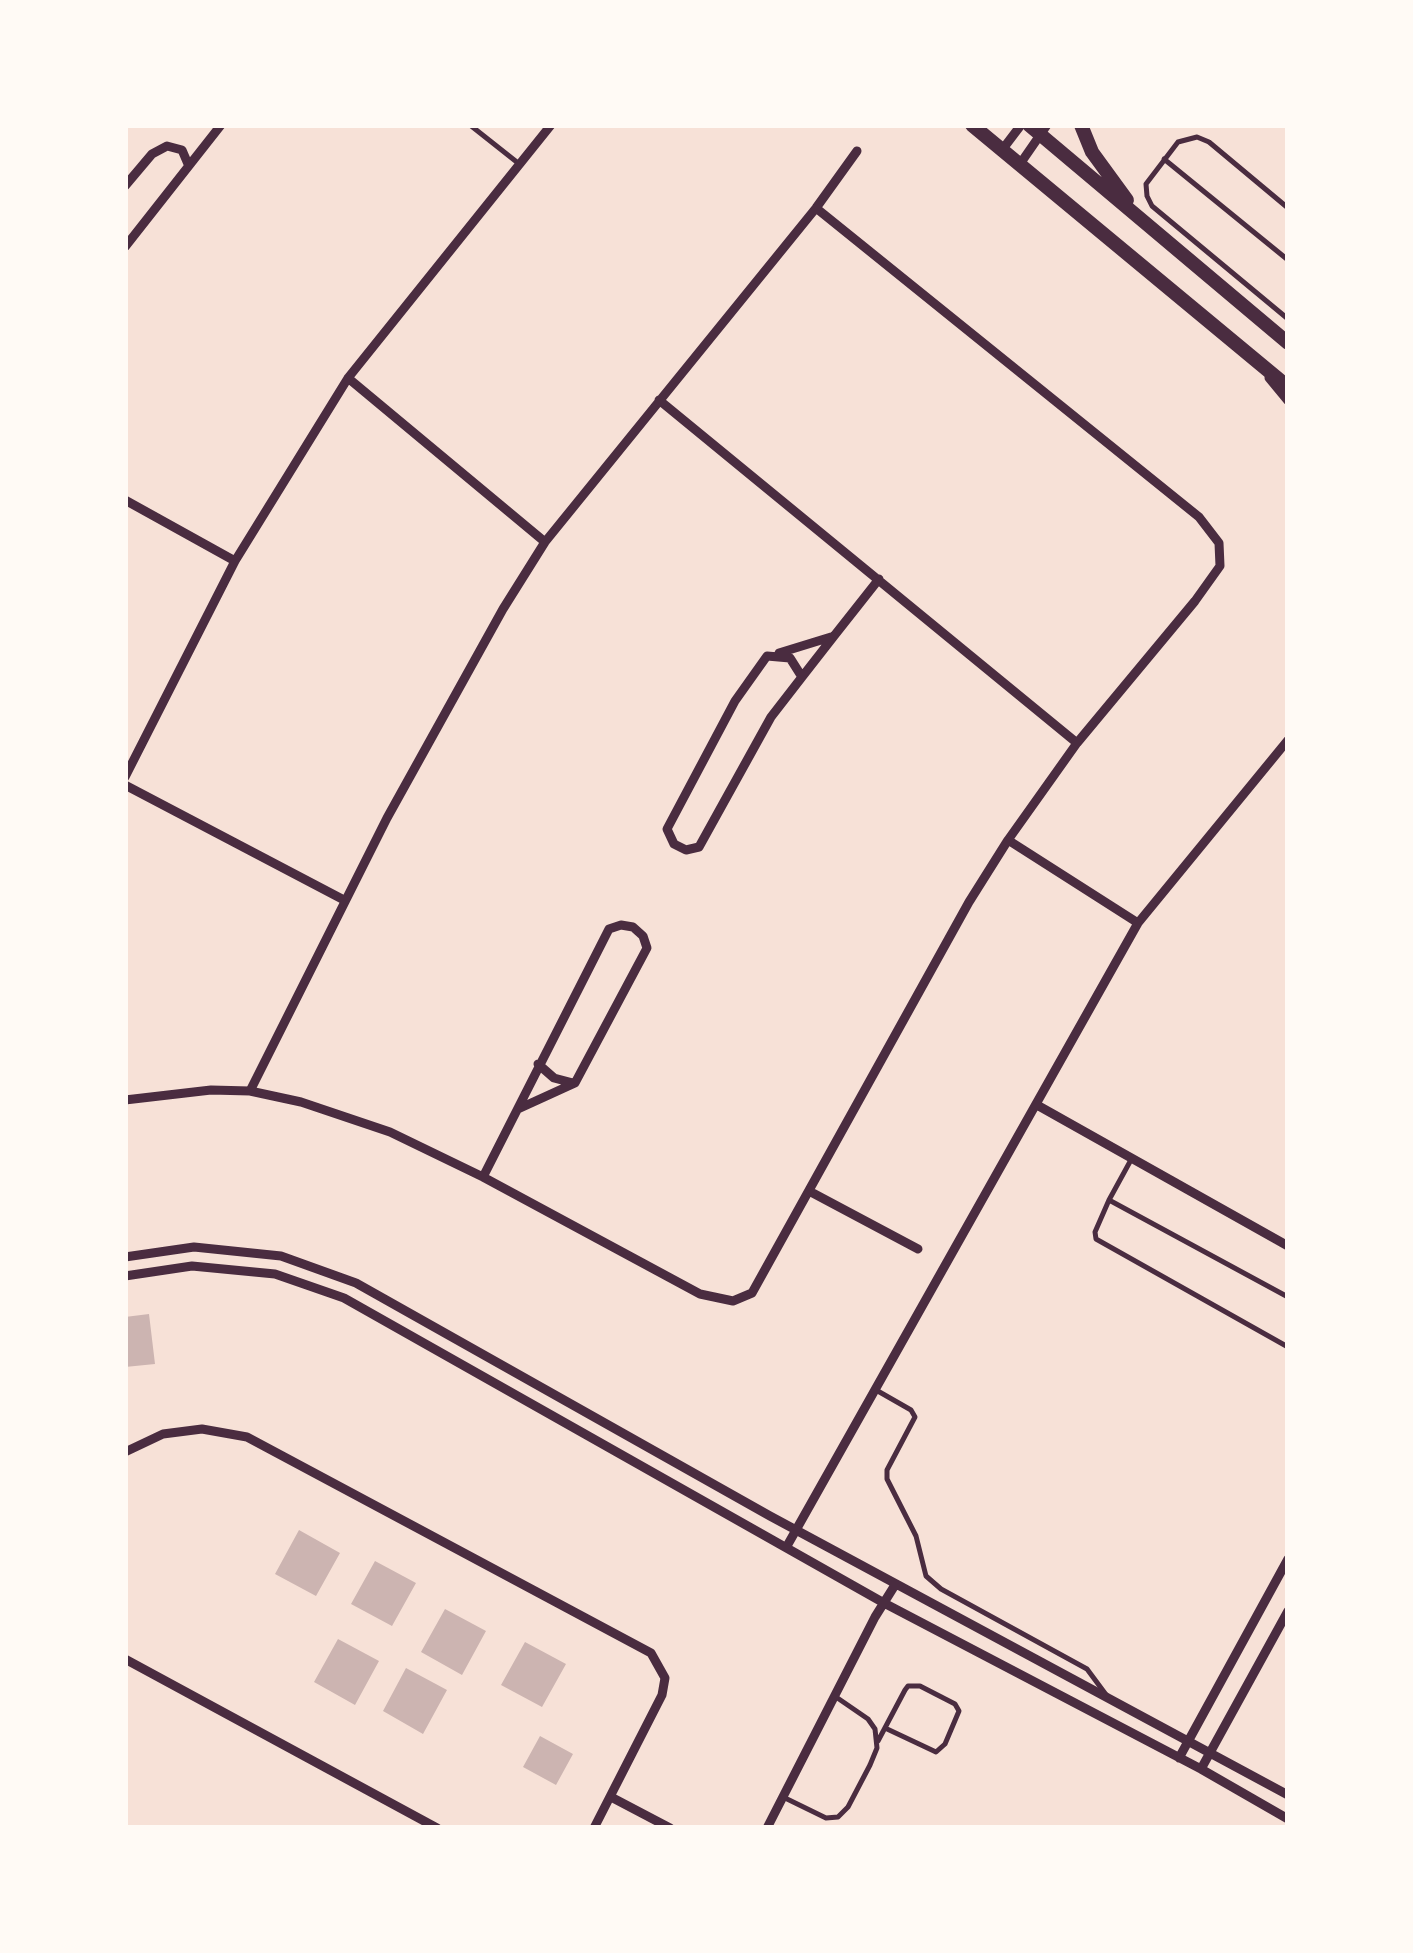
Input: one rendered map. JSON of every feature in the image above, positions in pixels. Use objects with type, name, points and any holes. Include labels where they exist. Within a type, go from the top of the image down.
[{"type":"main road","points":[[972,125],[1288,387]]},
{"type":"main road","points":[[1081,125],[1092,152],[1138,218]]},
{"type":"main road","points":[[1039,128],[1138,218],[1288,344]]},
{"type":"street","points":[[125,247],[221,125]]},
{"type":"street","points":[[125,776],[234,561],[348,378],[551,125]]},
{"type":"street","points":[[1002,150],[1021,125]]},
{"type":"street","points":[[1020,164],[1039,128]]},
{"type":"street","points":[[125,186],[152,154],[167,146],[182,150],[188,164]]},
{"type":"street","points":[[250,1091],[344,900],[502,608],[545,542],[816,208],[857,151]]},
{"type":"street","points":[[125,1100],[211,1090],[250,1091],[301,1102],[390,1132],[483,1176],[700,1294],[733,1302],[752,1293],[969,902],[1008,840],[1077,743],[1220,566],[1219,543],[1199,517],[816,208]]},
{"type":"street","points":[[1255,360],[1288,401]]},
{"type":"street","points":[[348,378],[545,542]]},
{"type":"street","points":[[659,400],[1077,743]]},
{"type":"street","points":[[125,500],[234,561]]},
{"type":"street","points":[[834,636],[767,656],[735,701],[667,829],[674,844],[686,850],[699,847],[771,717],[834,636],[878,579]]},
{"type":"street","points":[[775,654],[790,658],[802,677]]},
{"type":"street","points":[[787,1546],[1138,923],[1288,740]]},
{"type":"street","points":[[125,785],[344,900]]},
{"type":"street","points":[[1008,840],[1138,923]]},
{"type":"street","points":[[483,1176],[609,930],[621,925],[634,927],[647,948],[575,1083],[518,1109]]},
{"type":"street","points":[[538,1064],[554,1078],[575,1083]]},
{"type":"street","points":[[1037,1104],[1288,1246]]},
{"type":"street","points":[[809,1191],[918,1249]]},
{"type":"street","points":[[125,1256],[194,1247],[281,1256],[356,1284],[795,1530],[1288,1796]]},
{"type":"street","points":[[125,1276],[192,1266],[276,1274],[344,1298],[884,1603],[1288,1819]]},
{"type":"street","points":[[125,1452],[163,1434],[202,1429],[247,1436],[651,1653],[665,1678],[662,1695],[594,1828]]},
{"type":"street","points":[[1179,1758],[1288,1559]]},
{"type":"street","points":[[767,1828],[896,1585]]},
{"type":"street","points":[[1200,1769],[1288,1611]]},
{"type":"street","points":[[125,1659],[437,1828]]},
{"type":"street","points":[[611,1797],[670,1828]]},
{"type":"lane","points":[[470,125],[520,165]]},
{"type":"lane","points":[[1288,208],[1204,138],[1184,138],[1148,179],[1146,190],[1149,202],[1288,318]]},
{"type":"lane","points":[[1164,159],[1288,260]]},
{"type":"lane","points":[[1132,1158],[1095,1232],[1101,1243],[1288,1347]]},
{"type":"lane","points":[[1109,1200],[1288,1297]]},
{"type":"lane","points":[[876,1389],[911,1410],[915,1417],[886,1479],[916,1536],[922,1568],[933,1584],[1087,1669],[1108,1698]]},
{"type":"lane","points":[[783,1796],[826,1818],[838,1816],[848,1807],[876,1755],[878,1741],[905,1690],[920,1686],[957,1707],[958,1714],[940,1750],[932,1752],[885,1728]]},
{"type":"lane","points":[[836,1697],[868,1719],[878,1741]]},
{"type":"building","points":[[149,1314],[155,1364],[125,1367],[125,1317]]},
{"type":"building","points":[[299,1530],[340,1553],[316,1596],[275,1574]]},
{"type":"building","points":[[375,1561],[416,1583],[392,1626],[351,1604]]},
{"type":"building","points":[[445,1609],[486,1631],[462,1675],[421,1652]]},
{"type":"building","points":[[338,1639],[379,1661],[355,1705],[314,1682]]},
{"type":"building","points":[[525,1642],[566,1664],[542,1707],[501,1685]]},
{"type":"building","points":[[406,1668],[447,1690],[423,1734],[383,1711]]},
{"type":"building","points":[[540,1736],[573,1754],[556,1785],[523,1767]]}]
